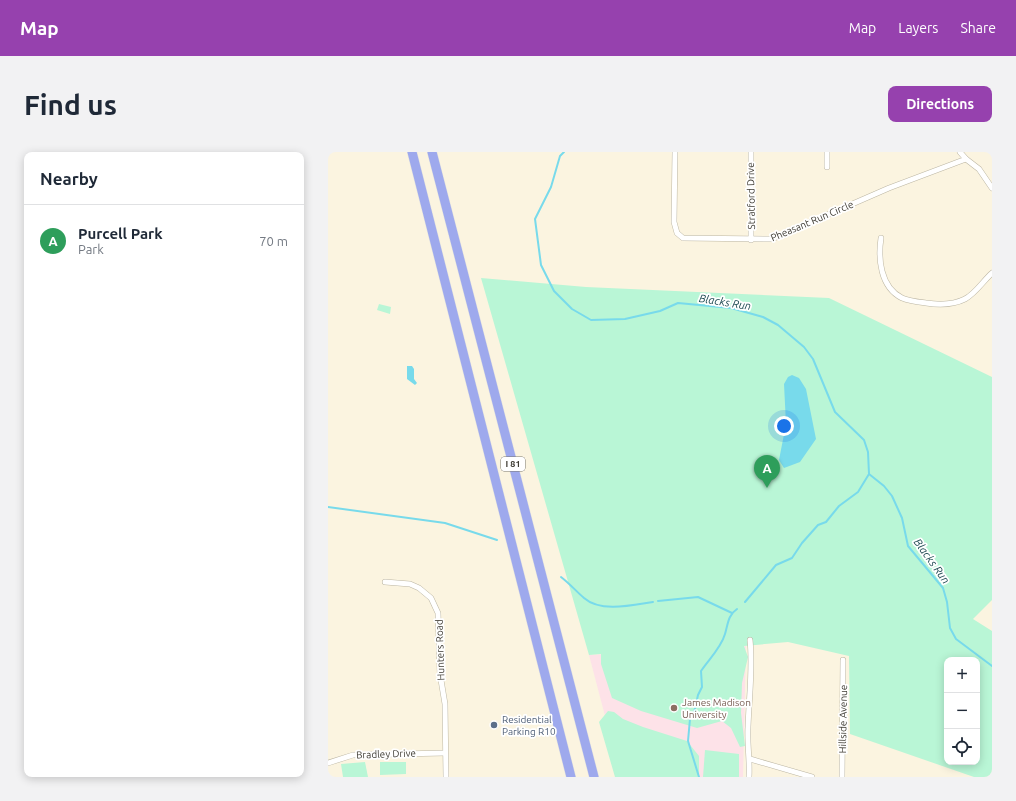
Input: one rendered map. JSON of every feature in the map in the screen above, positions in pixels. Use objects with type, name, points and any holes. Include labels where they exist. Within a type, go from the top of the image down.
[{"type":"highway","name":"I 81","points":[[412,152],[571,777]]},
{"type":"highway","name":"I 81","points":[[432,152],[594,777]]},
{"type":"highway","points":[[563,746],[568,777]]},
{"type":"street","name":"Pheasant Run Circle","points":[[675,152],[674,222],[677,234],[683,238],[752,240],[772,239],[888,188],[966,159]]},
{"type":"street","name":"Stratford Drive","points":[[751,152],[752,240]]},
{"type":"street","points":[[827,152],[827,167]]},
{"type":"street","points":[[960,152],[979,170],[992,188]]},
{"type":"street","points":[[881,238],[880,260],[885,279],[896,294],[908,300],[940,304],[962,300],[971,295],[992,273]]},
{"type":"street","name":"Hunters Road","points":[[385,582],[410,584],[419,588],[430,598],[438,613],[440,674],[444,698],[446,777]]},
{"type":"street","points":[[749,777],[750,759],[748,735],[751,660],[750,640]]},
{"type":"street","name":"Hillside Avenue","points":[[842,777],[843,660]]},
{"type":"street","name":"Bradley Drive","points":[[328,763],[353,755],[445,753]]},
{"type":"street","points":[[750,759],[812,777]]},
{"type":"shaded area","name":"James Madison University","points":[[746,646],[743,777],[621,777],[589,655]]},
{"type":"green space","points":[[481,278],[586,287],[829,298],[992,377],[992,600],[973,619],[992,631],[992,777],[974,777],[850,734],[849,656],[788,642],[744,646],[748,657],[742,683],[741,713],[745,746],[740,747],[731,728],[722,721],[697,728],[641,711],[612,698],[601,664],[601,654],[589,655]]},
{"type":"green space","points":[[379,304],[391,307],[390,314],[377,310]]},
{"type":"green space","points":[[608,711],[614,712],[623,719],[643,727],[687,741],[699,756],[699,777],[615,777],[599,722]]},
{"type":"green space","points":[[705,750],[739,754],[739,777],[703,777]]},
{"type":"green space","points":[[365,762],[368,777],[343,777],[341,764]]},
{"type":"green space","points":[[380,762],[406,762],[406,774],[380,775]]},
{"type":"water","points":[[407,366],[412,366],[414,369],[414,379],[417,383],[415,385],[407,379]]},
{"type":"water","points":[[792,375],[799,378],[806,389],[816,439],[800,462],[784,468],[779,460],[786,424],[784,384],[788,377]]},
{"type":"waterway","name":"Blacks Run","points":[[564,152],[560,156],[551,187],[535,219],[541,265],[554,291],[572,309],[591,320],[625,319],[660,311],[678,303],[731,308],[763,317],[778,325],[804,347],[813,359],[835,412],[864,440],[868,452],[869,474],[884,486],[892,496],[902,518],[908,546],[943,588],[947,602],[950,628],[956,639],[992,666]]},
{"type":"waterway","points":[[745,602],[776,565],[792,558],[802,543],[818,525],[826,522],[839,506],[858,492],[869,474]]},
{"type":"waterway","points":[[328,507],[445,523],[497,540]]},
{"type":"waterway","points":[[561,577],[591,603],[608,607],[617,607],[653,602]]},
{"type":"waterway","points":[[658,601],[698,597],[732,613]]},
{"type":"waterway","points":[[699,777],[688,741],[690,719],[694,713],[698,695],[702,687],[701,671],[721,644],[730,617],[737,609]]},
{"type":"place","name":"Purcell Park","points":[[767,488]]},
{"type":"place","name":"James Madison University","points":[[674,708]]},
{"type":"place","name":"Residential Parking R10","points":[[494,725]]}]
